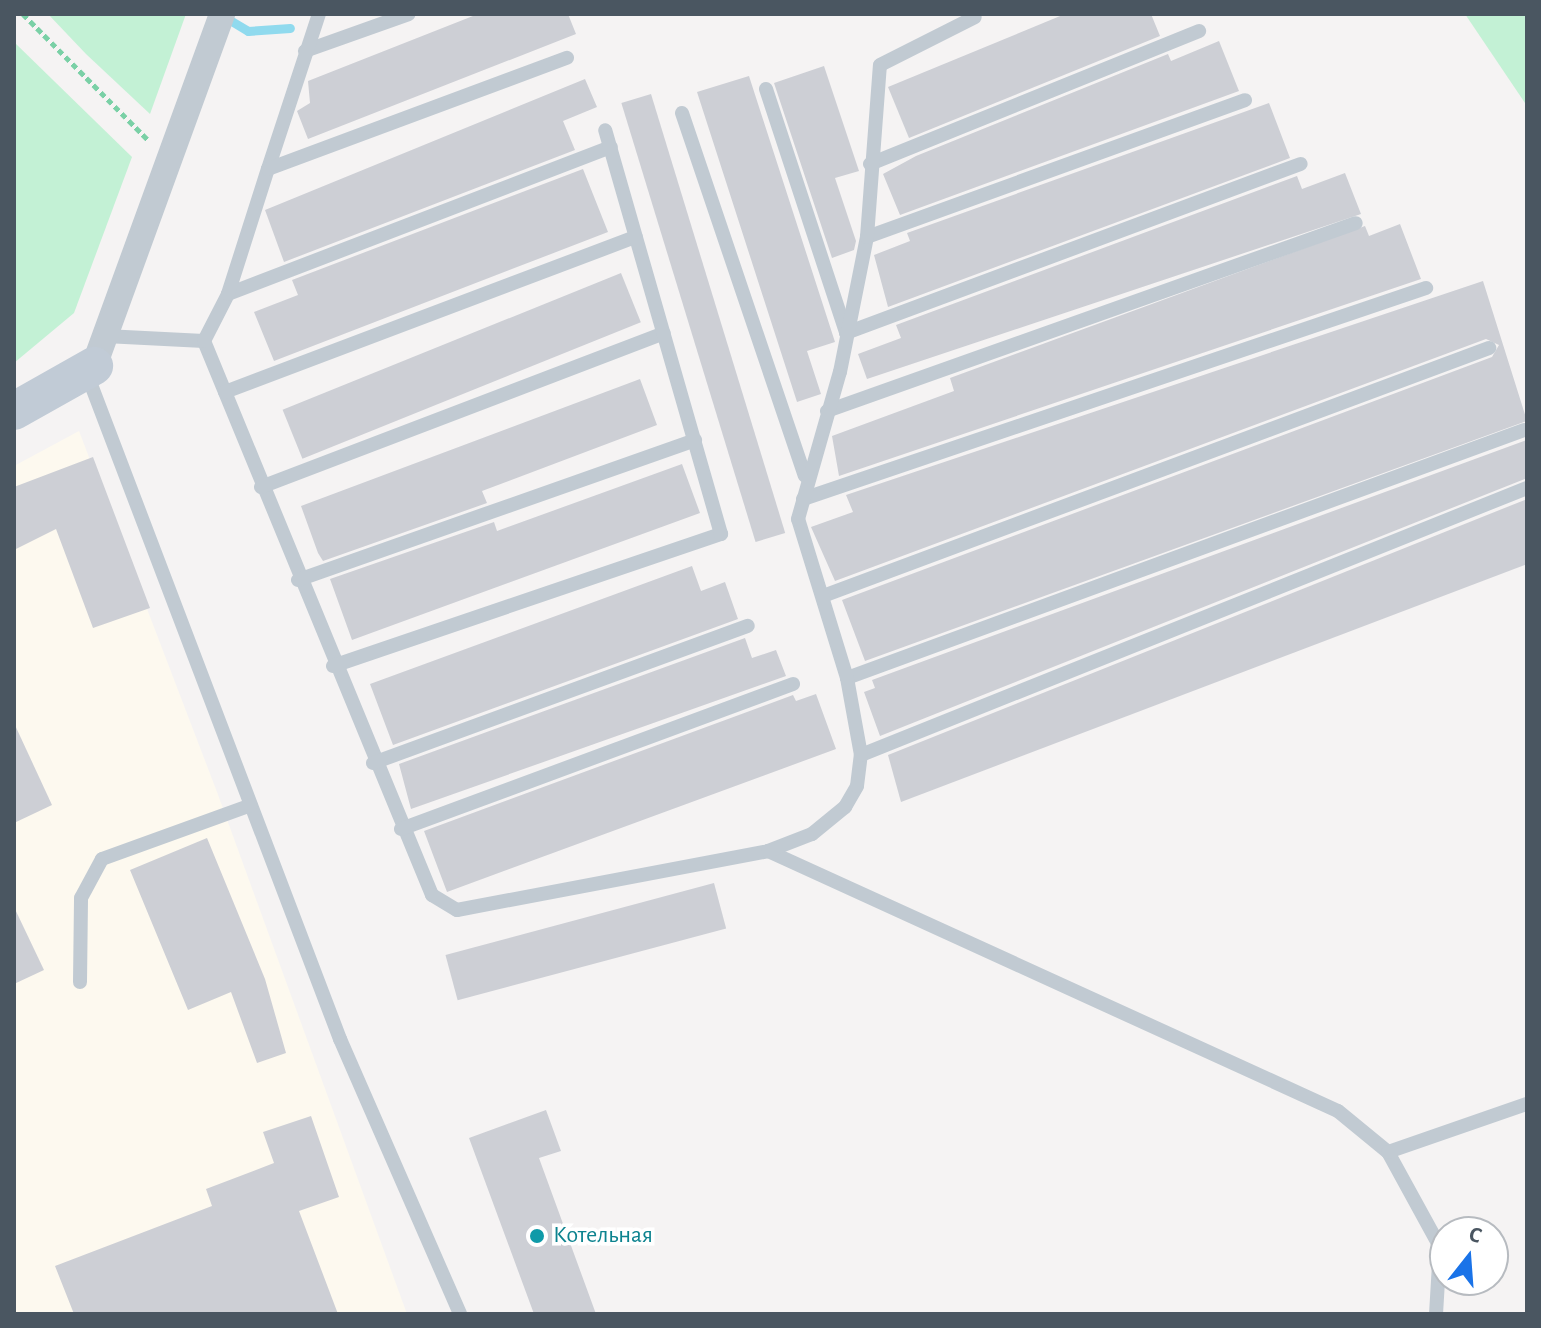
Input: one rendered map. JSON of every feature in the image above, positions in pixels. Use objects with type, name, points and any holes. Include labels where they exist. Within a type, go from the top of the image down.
[{"type":"street","points":[[14,411],[95,357],[222,14]]},
{"type":"lane","points":[[319,14],[228,294],[204,341],[401,829],[432,895],[457,910],[768,851],[812,834],[845,807],[861,755],[847,678],[798,519],[805,476],[827,411],[867,237],[870,164],[880,65],[975,17]]},
{"type":"lane","points":[[305,51],[409,14]]},
{"type":"lane","points":[[870,164],[1199,31]]},
{"type":"lane","points":[[268,169],[567,58]]},
{"type":"lane","points":[[766,89],[846,333]]},
{"type":"lane","points":[[867,237],[1245,100]]},
{"type":"lane","points":[[682,113],[805,476]]},
{"type":"lane","points":[[333,666],[721,534],[605,130]]},
{"type":"lane","points":[[228,294],[611,147]]},
{"type":"lane","points":[[846,333],[1301,164]]},
{"type":"lane","points":[[827,411],[1356,223]]},
{"type":"lane","points":[[225,392],[636,237]]},
{"type":"lane","points":[[803,499],[1426,288]]},
{"type":"lane","points":[[261,487],[664,333]]},
{"type":"lane","points":[[204,341],[95,357],[251,805],[340,1039],[460,1314]]},
{"type":"lane","points":[[823,596],[1489,348]]},
{"type":"lane","points":[[847,678],[1524,430]]},
{"type":"lane","points":[[298,580],[695,440]]},
{"type":"lane","points":[[861,755],[1527,488]]},
{"type":"lane","points":[[373,763],[748,626]]},
{"type":"lane","points":[[401,829],[793,684]]},
{"type":"lane","points":[[80,982],[81,898],[102,859],[251,805]]},
{"type":"lane","points":[[768,851],[1338,1111],[1388,1152],[1440,1247],[1436,1314]]},
{"type":"lane","points":[[1388,1152],[1527,1104]]},
{"type":"path","points":[[23,14],[170,161]]},
{"type":"shaded area","points":[[79,431],[217,792],[407,1314],[14,1314],[14,466]]},
{"type":"green space","points":[[48,14],[186,14],[150,114],[86,54]]},
{"type":"green space","points":[[1465,14],[1527,14],[1527,106]]},
{"type":"green space","points":[[14,42],[132,157],[74,313],[14,363]]},
{"type":"building","points":[[478,14],[568,14],[576,34],[308,139],[297,111],[310,103],[308,81]]},
{"type":"building","points":[[1065,14],[1151,14],[1160,36],[909,138],[888,87]]},
{"type":"building","points":[[1219,41],[1239,91],[900,215],[883,174],[916,156],[1168,54],[1171,61]]},
{"type":"building","points":[[824,66],[859,171],[835,178],[856,241],[854,250],[832,258],[774,83]]},
{"type":"building","points":[[749,76],[835,342],[807,351],[821,394],[797,402],[697,92]]},
{"type":"building","points":[[585,79],[597,107],[563,121],[575,150],[284,262],[265,210]]},
{"type":"building","points":[[651,94],[785,533],[756,542],[621,103]]},
{"type":"building","points":[[1269,103],[1290,158],[888,307],[874,255],[910,241],[907,233]]},
{"type":"building","points":[[583,169],[608,232],[274,361],[254,312],[298,295],[292,280]]},
{"type":"building","points":[[1345,173],[1361,214],[867,379],[858,354],[901,338],[896,325],[1297,176],[1302,189]]},
{"type":"building","points":[[1400,224],[1421,279],[839,476],[832,436],[954,391],[950,378],[1365,226],[1369,236]]},
{"type":"building","points":[[621,273],[641,322],[302,459],[283,410]]},
{"type":"building","points":[[1483,281],[1527,421],[865,661],[842,600],[1492,357],[1499,345],[1486,339],[835,581],[811,527],[853,512],[846,495]]},
{"type":"building","points":[[640,379],[657,425],[482,491],[487,503],[323,561],[318,553],[301,506]]},
{"type":"building","points":[[1527,440],[1527,478],[880,736],[864,692],[875,688],[872,680]]},
{"type":"building","points":[[93,457],[150,608],[93,628],[56,529],[14,550],[14,487]]},
{"type":"building","points":[[682,464],[700,513],[352,640],[330,579],[494,522],[497,531]]},
{"type":"building","points":[[1527,499],[1527,564],[901,802],[888,755]]},
{"type":"building","points":[[692,566],[701,591],[725,582],[738,619],[393,745],[370,684]]},
{"type":"building","points":[[745,638],[752,658],[776,650],[786,676],[411,809],[399,764]]},
{"type":"building","points":[[816,694],[836,749],[447,892],[424,831],[793,695],[796,701]]},
{"type":"building","points":[[14,723],[52,805],[14,823]]},
{"type":"building","points":[[207,838],[265,979],[286,1053],[257,1063],[231,992],[188,1010],[130,870]]},
{"type":"building","points":[[714,883],[726,928],[458,1000],[445,955]]},
{"type":"building","points":[[14,907],[44,970],[14,984]]},
{"type":"building","name":"Котельная","points":[[546,1110],[561,1151],[539,1158],[596,1314],[534,1314],[469,1138]]},
{"type":"building","points":[[311,1116],[339,1197],[299,1211],[338,1314],[74,1314],[55,1266],[212,1206],[206,1189],[274,1163],[263,1132]]},
{"type":"waterway","points":[[223,16],[248,31],[290,28]]},
{"type":"place","name":"Котельная","points":[[537,1236]]}]
